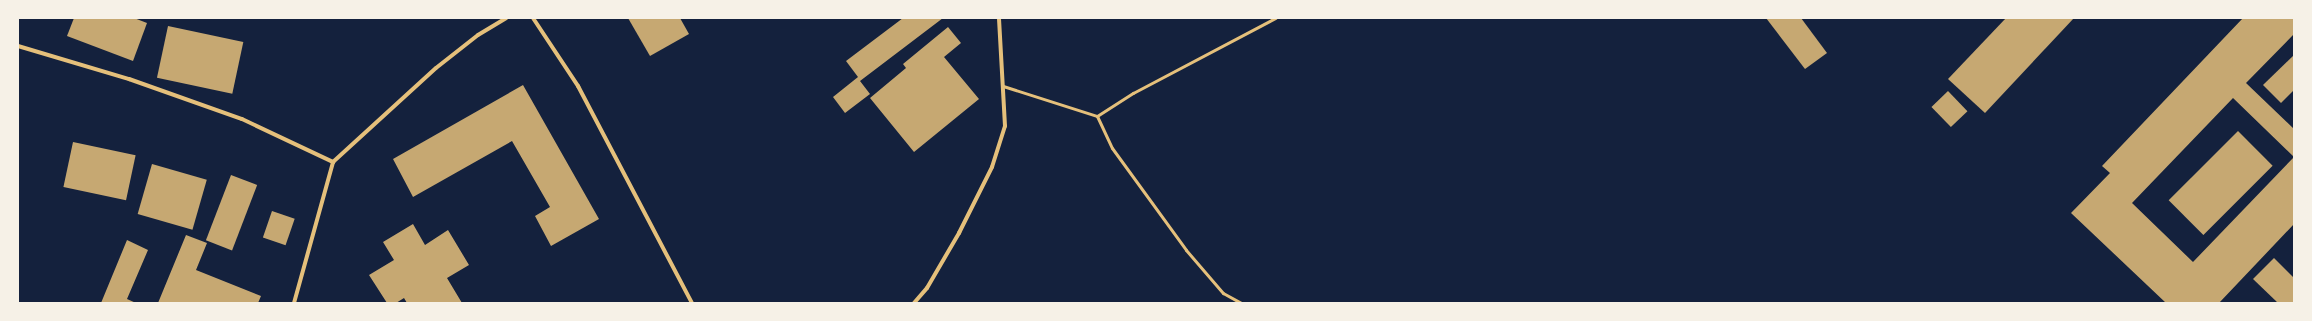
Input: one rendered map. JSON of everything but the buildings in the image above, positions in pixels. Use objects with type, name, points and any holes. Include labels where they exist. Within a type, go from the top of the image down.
[{"type":"street","points":[[294,303],[333,162],[436,68],[478,35],[506,18]]},
{"type":"street","points":[[533,18],[578,86],[692,303]]},
{"type":"street","points":[[914,303],[927,288],[959,233],[992,166],[1005,126],[999,18]]},
{"type":"street","points":[[18,46],[129,78],[234,116],[333,162]]},
{"type":"lane","points":[[1097,116],[1133,93],[1275,18]]},
{"type":"lane","points":[[1003,86],[1097,116],[1112,148],[1186,250],[1223,293],[1241,303]]}]
